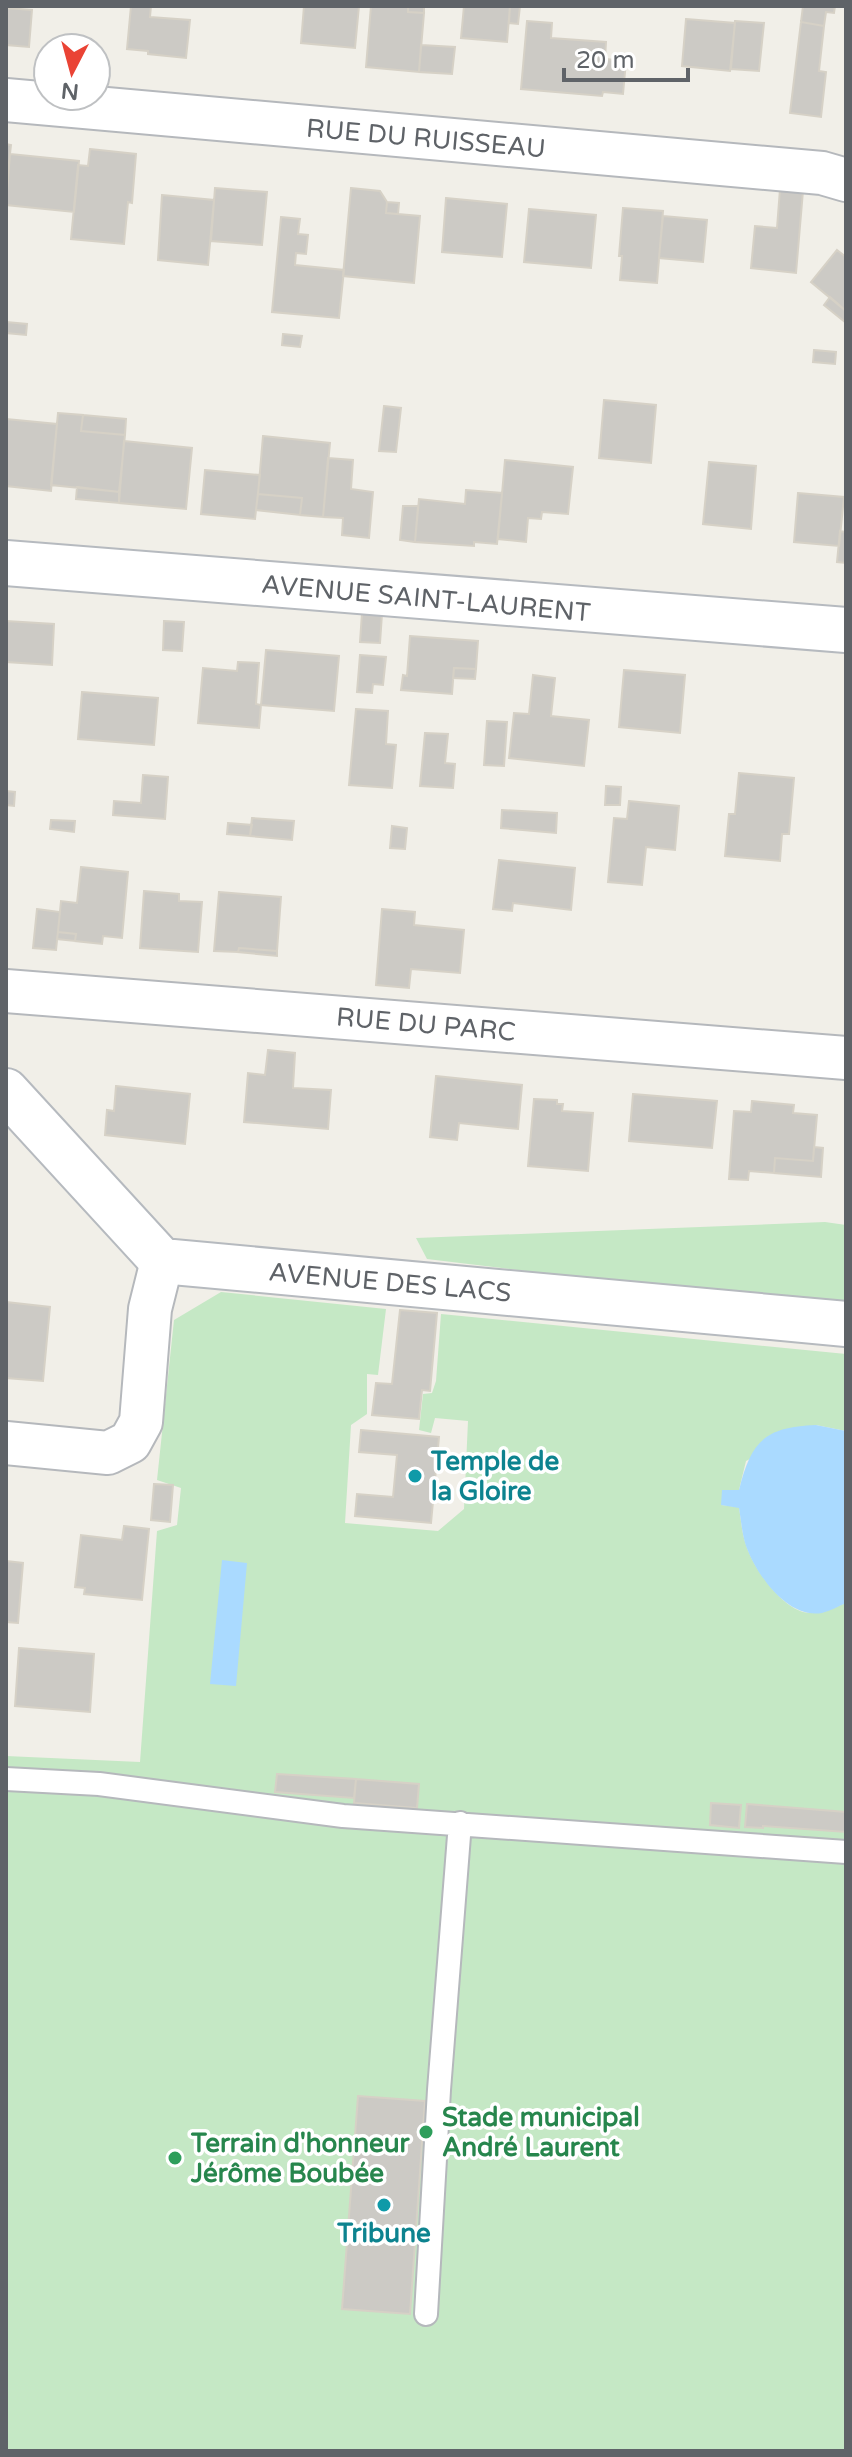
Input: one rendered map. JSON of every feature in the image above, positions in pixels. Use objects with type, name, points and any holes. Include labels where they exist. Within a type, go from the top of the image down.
[{"type":"street","name":"RUE DU RUISSEAU","points":[[6,100],[822,173],[846,180]]},
{"type":"street","name":"AVENUE SAINT-LAURENT","points":[[6,563],[846,630]]},
{"type":"street","name":"RUE DU PARC","points":[[6,991],[846,1058]]},
{"type":"street","points":[[6,1091],[162,1261],[150,1309],[141,1422],[130,1442],[108,1453],[6,1443]]},
{"type":"street","name":"AVENUE DES LACS","points":[[162,1261],[846,1324]]},
{"type":"lane","points":[[6,1779],[99,1784],[343,1816],[846,1852]]},
{"type":"lane","points":[[426,2314],[439,2090],[460,1823]]},
{"type":"green space","points":[[825,1222],[846,1225],[846,1310],[427,1259],[416,1238]]},
{"type":"green space","name":"Stade municipal André Laurent","points":[[221,1292],[386,1309],[378,1375],[367,1374],[367,1414],[351,1425],[345,1523],[438,1531],[464,1509],[468,1421],[435,1418],[431,1433],[419,1430],[423,1394],[432,1393],[436,1381],[441,1314],[846,1354],[846,1431],[816,1425],[746,1461],[739,1490],[721,1505],[739,1507],[749,1554],[768,1584],[785,1602],[809,1613],[846,1603],[846,2451],[6,2451],[6,1756],[140,1762],[157,1531],[177,1525],[181,1488],[157,1480],[174,1320]]},
{"type":"water","points":[[816,1425],[846,1431],[846,1603],[822,1613],[809,1613],[785,1602],[765,1581],[746,1546],[739,1508],[721,1505],[722,1490],[739,1490],[749,1459],[763,1440],[784,1429]]},
{"type":"water","points":[[222,1560],[247,1563],[236,1686],[210,1684]]},
{"type":"building","points":[[131,6],[151,6],[150,17],[190,20],[186,58],[127,49]]},
{"type":"building","points":[[304,6],[359,6],[355,48],[301,43]]},
{"type":"building","points":[[371,6],[408,6],[408,12],[424,13],[419,72],[366,67]]},
{"type":"building","points":[[408,6],[424,6],[424,13],[408,12]]},
{"type":"building","points":[[464,6],[510,6],[507,42],[461,38]]},
{"type":"building","points":[[510,6],[520,6],[518,24],[509,23]]},
{"type":"building","points":[[803,6],[835,6],[834,13],[826,12],[824,26],[801,22]]},
{"type":"building","points":[[6,8],[32,10],[29,47],[6,45]]},
{"type":"building","points":[[686,19],[735,23],[730,71],[682,66]]},
{"type":"building","points":[[527,21],[552,23],[551,38],[606,42],[605,59],[626,61],[623,94],[603,92],[602,96],[521,89]]},
{"type":"building","points":[[735,21],[764,23],[759,71],[731,69]]},
{"type":"building","points":[[801,22],[824,26],[819,71],[826,72],[821,117],[790,113]]},
{"type":"building","points":[[421,45],[455,47],[452,74],[419,72]]},
{"type":"building","points":[[6,144],[11,145],[7,180],[6,180]]},
{"type":"building","points":[[90,149],[136,154],[132,203],[128,202],[124,244],[71,239],[78,165],[88,166]]},
{"type":"building","points":[[10,154],[79,161],[74,212],[6,205]]},
{"type":"building","points":[[215,188],[267,192],[262,245],[211,241]]},
{"type":"building","points":[[351,188],[380,191],[387,202],[386,213],[420,216],[414,283],[343,276]]},
{"type":"building","points":[[780,189],[803,191],[796,273],[751,268],[755,226],[777,228]]},
{"type":"building","points":[[162,195],[214,200],[208,265],[158,260]]},
{"type":"building","points":[[446,198],[507,204],[502,257],[442,252]]},
{"type":"building","points":[[387,202],[399,203],[398,214],[386,213]]},
{"type":"building","points":[[623,208],[663,211],[657,283],[620,280]]},
{"type":"building","points":[[529,209],[596,215],[591,268],[524,262]]},
{"type":"building","points":[[663,216],[707,220],[703,262],[659,258]]},
{"type":"building","points":[[281,217],[300,219],[298,234],[308,235],[306,254],[296,253],[295,265],[344,270],[339,318],[272,312]]},
{"type":"building","points":[[837,250],[846,257],[846,311],[811,282]]},
{"type":"building","points":[[830,297],[846,311],[846,323],[824,305]]},
{"type":"building","points":[[6,322],[27,324],[26,335],[6,333]]},
{"type":"building","points":[[283,334],[302,336],[300,347],[282,345]]},
{"type":"building","points":[[814,350],[836,352],[835,364],[813,362]]},
{"type":"building","points":[[604,400],[656,405],[651,463],[599,458]]},
{"type":"building","points":[[384,406],[401,408],[396,452],[379,451]]},
{"type":"building","points":[[58,413],[83,415],[81,431],[125,435],[119,492],[51,485]]},
{"type":"building","points":[[83,415],[126,419],[125,435],[81,431]]},
{"type":"building","points":[[6,419],[57,424],[51,491],[6,486]]},
{"type":"building","points":[[263,436],[330,443],[323,517],[300,515],[302,498],[258,494]]},
{"type":"building","points":[[124,441],[192,448],[186,509],[119,503]]},
{"type":"building","points":[[328,458],[353,460],[351,489],[373,492],[369,538],[342,535],[343,518],[323,517]]},
{"type":"building","points":[[505,460],[573,467],[568,514],[542,512],[541,519],[528,518],[526,542],[498,539]]},
{"type":"building","points":[[709,462],[756,466],[751,529],[703,524]]},
{"type":"building","points":[[205,470],[260,475],[255,519],[201,514]]},
{"type":"building","points":[[77,487],[119,492],[119,503],[76,499]]},
{"type":"building","points":[[466,490],[502,493],[497,544],[474,542],[474,546],[415,542],[419,499],[465,504]]},
{"type":"building","points":[[798,493],[844,497],[839,546],[794,542]]},
{"type":"building","points":[[258,494],[302,498],[300,515],[256,510]]},
{"type":"building","points":[[403,506],[418,506],[415,542],[400,540]]},
{"type":"building","points":[[840,531],[846,532],[846,563],[837,562]]},
{"type":"building","points":[[362,613],[382,614],[380,643],[360,642]]},
{"type":"building","points":[[6,621],[54,624],[52,665],[6,662]]},
{"type":"building","points":[[164,621],[184,622],[182,651],[163,650]]},
{"type":"building","points":[[410,636],[478,641],[476,669],[454,668],[452,694],[401,690],[403,675],[407,676]]},
{"type":"building","points":[[266,650],[339,656],[334,711],[261,705]]},
{"type":"building","points":[[360,655],[386,657],[383,685],[373,684],[372,693],[357,692]]},
{"type":"building","points":[[238,662],[259,663],[256,704],[261,705],[259,728],[198,723],[203,668],[237,671]]},
{"type":"building","points":[[454,668],[476,669],[475,679],[453,678]]},
{"type":"building","points":[[624,670],[685,675],[680,733],[619,727]]},
{"type":"building","points":[[533,675],[555,678],[551,716],[589,720],[584,766],[509,758],[514,713],[529,714]]},
{"type":"building","points":[[82,692],[158,698],[154,745],[78,739]]},
{"type":"building","points":[[356,709],[388,711],[386,744],[396,745],[392,788],[349,785]]},
{"type":"building","points":[[487,721],[507,722],[504,766],[484,765]]},
{"type":"building","points":[[425,733],[448,734],[445,763],[455,764],[453,788],[420,786]]},
{"type":"building","points":[[739,773],[794,778],[789,834],[782,834],[780,861],[725,856],[729,814],[735,814]]},
{"type":"building","points":[[143,775],[168,777],[165,819],[113,815],[114,801],[141,803]]},
{"type":"building","points":[[606,786],[621,787],[620,805],[605,805]]},
{"type":"building","points":[[6,791],[15,792],[14,806],[6,805]]},
{"type":"building","points":[[629,801],[679,806],[675,850],[646,847],[642,885],[608,882],[614,818],[627,819]]},
{"type":"building","points":[[502,810],[557,813],[556,833],[501,828]]},
{"type":"building","points":[[252,818],[294,821],[292,840],[250,836]]},
{"type":"building","points":[[51,820],[75,821],[74,832],[50,829]]},
{"type":"building","points":[[228,823],[252,825],[250,836],[227,834]]},
{"type":"building","points":[[392,826],[407,828],[405,849],[390,848]]},
{"type":"building","points":[[499,860],[575,868],[571,910],[513,903],[512,911],[493,909]]},
{"type":"building","points":[[81,867],[128,872],[122,938],[103,936],[102,944],[75,941],[76,934],[58,932],[61,901],[77,903]]},
{"type":"building","points":[[144,891],[179,894],[179,901],[202,902],[198,952],[140,948]]},
{"type":"building","points":[[219,892],[281,897],[277,951],[239,948],[238,952],[214,951]]},
{"type":"building","points":[[37,909],[60,912],[56,950],[33,948]]},
{"type":"building","points":[[382,909],[415,912],[414,925],[464,930],[460,973],[411,969],[409,988],[376,985]]},
{"type":"building","points":[[58,932],[76,934],[75,941],[57,939]]},
{"type":"building","points":[[239,948],[277,951],[277,956],[238,952]]},
{"type":"building","points":[[268,1050],[295,1053],[293,1088],[331,1090],[328,1129],[244,1122],[248,1073],[265,1075]]},
{"type":"building","points":[[436,1076],[522,1085],[518,1129],[459,1123],[457,1140],[430,1137]]},
{"type":"building","points":[[116,1086],[190,1094],[185,1144],[105,1135],[107,1110],[114,1111]]},
{"type":"building","points":[[633,1094],[717,1101],[712,1148],[629,1141]]},
{"type":"building","points":[[534,1099],[557,1100],[557,1104],[563,1104],[562,1111],[593,1113],[588,1171],[528,1166]]},
{"type":"building","points":[[752,1101],[794,1105],[793,1113],[817,1115],[813,1161],[775,1158],[774,1173],[749,1171],[748,1180],[729,1179],[734,1111],[751,1112]]},
{"type":"building","points":[[814,1147],[823,1148],[821,1177],[774,1173],[775,1158],[813,1161]]},
{"type":"building","points":[[6,1302],[50,1307],[43,1381],[6,1378]]},
{"type":"building","points":[[400,1310],[437,1313],[430,1391],[422,1390],[419,1419],[372,1415],[376,1383],[392,1384]]},
{"type":"building","name":"Temple de la Gloire","points":[[361,1430],[439,1437],[431,1523],[355,1516],[357,1494],[393,1497],[397,1455],[359,1452]]},
{"type":"building","points":[[154,1484],[173,1485],[170,1522],[151,1520]]},
{"type":"building","points":[[124,1526],[149,1529],[142,1600],[84,1594],[85,1588],[75,1587],[81,1535],[122,1540]]},
{"type":"building","points":[[6,1561],[23,1563],[18,1623],[6,1622]]},
{"type":"building","points":[[19,1648],[94,1654],[90,1712],[15,1706]]},
{"type":"building","points":[[277,1774],[356,1779],[354,1798],[275,1792]]},
{"type":"building","points":[[356,1779],[419,1784],[417,1808],[354,1803]]},
{"type":"building","points":[[711,1803],[741,1805],[739,1828],[710,1825]]},
{"type":"building","points":[[747,1804],[846,1812],[846,1832],[745,1827]]},
{"type":"building","name":"Tribune","points":[[358,2096],[425,2101],[410,2314],[342,2309]]},
{"type":"place","name":"Temple de la Gloire","points":[[415,1476]]},
{"type":"place","name":"Stade municipal André Laurent","points":[[426,2132]]},
{"type":"place","name":"Terrain d'honneur Jérôme Boubée","points":[[175,2158]]},
{"type":"place","name":"Tribune","points":[[384,2205]]}]
